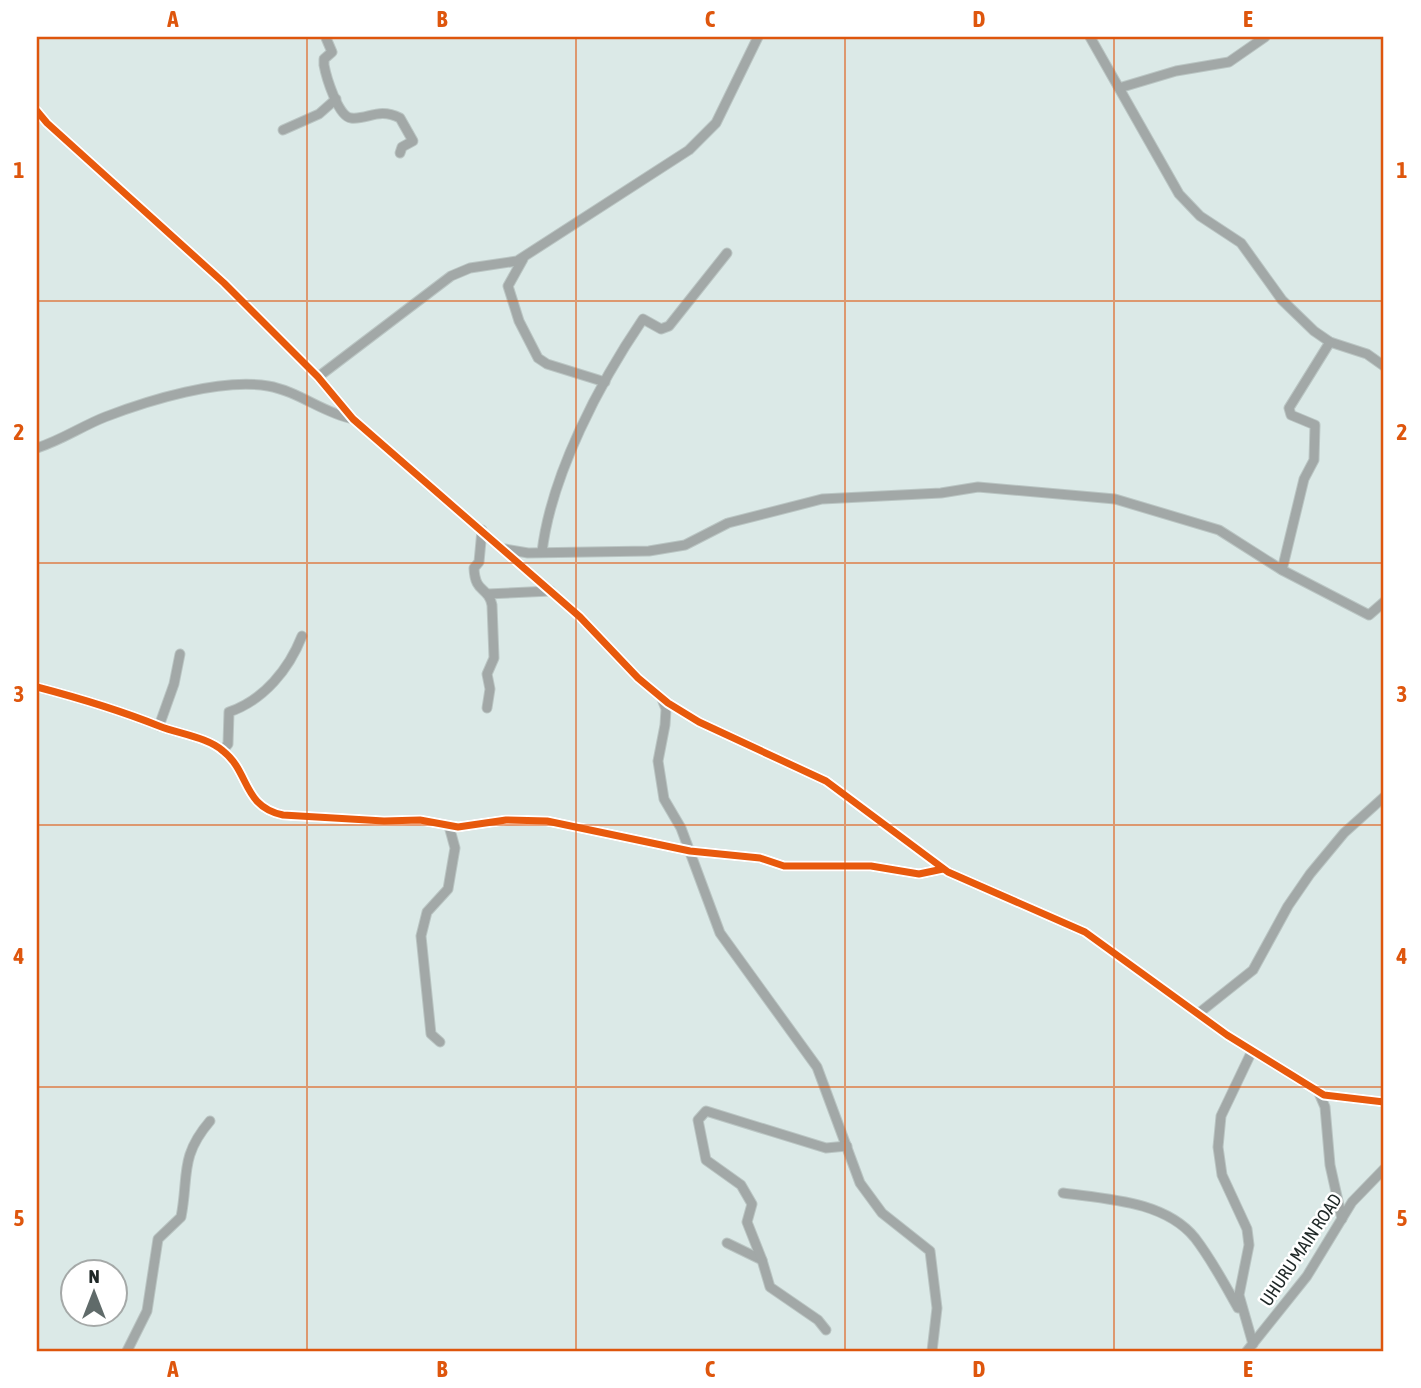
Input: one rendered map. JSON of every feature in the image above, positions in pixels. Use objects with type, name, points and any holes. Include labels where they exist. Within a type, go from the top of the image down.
[{"type":"street","points":[[318,377],[451,276],[470,268],[517,261],[689,150],[710,132],[758,37]]},
{"type":"street","points":[[1090,37],[1179,194],[1200,216],[1241,243],[1282,300],[1330,342],[1367,354],[1384,366]]},
{"type":"street","points":[[1119,88],[1176,71],[1229,62],[1265,37]]},
{"type":"street","points":[[327,38],[332,52],[324,59],[324,65],[336,99],[346,117],[353,119],[375,113],[400,118],[413,141],[402,147],[400,153]]},
{"type":"street","points":[[283,130],[319,114],[336,99]]},
{"type":"street","points":[[37,111],[47,123],[200,260],[318,377],[353,418],[551,591],[661,697],[699,722],[826,781],[943,869],[1077,927],[1252,1051],[1318,1092],[1332,1097],[1384,1102]]},
{"type":"street","points":[[532,574],[565,470],[605,382],[643,319],[666,329],[727,253]]},
{"type":"street","points":[[526,254],[508,286],[519,321],[538,358],[547,364],[605,382]]},
{"type":"street","points":[[499,265],[508,270],[510,282]]},
{"type":"street","points":[[1282,570],[1304,479],[1314,460],[1317,433],[1315,425],[1291,415],[1290,408],[1330,342]]},
{"type":"street","points":[[37,448],[75,434],[105,417],[197,389],[227,384],[274,387],[353,418]]},
{"type":"street","points":[[503,548],[540,552],[649,551],[675,548],[728,523],[822,499],[941,493],[978,487],[1115,499],[1211,526],[1282,570],[1369,615],[1384,603]]},
{"type":"street","points":[[482,530],[474,581],[492,604],[494,657],[487,674],[490,689],[486,708]]},
{"type":"street","points":[[486,594],[551,591]]},
{"type":"street","points":[[223,750],[228,744],[229,712],[256,701],[270,687],[295,653],[302,636]]},
{"type":"street","points":[[159,726],[174,684],[180,654]]},
{"type":"street","points":[[37,687],[116,709],[223,750],[238,770],[251,796],[274,813],[344,820],[420,820],[449,826],[506,820],[547,821],[691,851],[739,855],[797,867],[871,866],[919,874],[943,869]]},
{"type":"street","points":[[661,697],[666,709],[658,761],[667,808],[681,828],[691,851],[720,933],[817,1067],[860,1183],[882,1213],[930,1251],[937,1308],[932,1351]]},
{"type":"street","points":[[1199,1013],[1253,970],[1283,914],[1310,874],[1344,833],[1384,797]]},
{"type":"street","points":[[440,1042],[430,1034],[420,947],[427,912],[448,889],[455,848],[449,826]]},
{"type":"street","points":[[1250,1348],[1238,1295],[1248,1237],[1222,1175],[1218,1147],[1222,1116],[1252,1051]]},
{"type":"street","points":[[1318,1092],[1325,1107],[1330,1165],[1342,1219]]},
{"type":"street","points":[[826,1330],[818,1320],[770,1287],[747,1222],[752,1204],[741,1185],[706,1160],[698,1120],[706,1111],[826,1148],[847,1146]]},
{"type":"street","points":[[127,1351],[147,1311],[158,1239],[181,1217],[182,1186],[187,1162],[197,1137],[210,1121]]},
{"type":"street","name":"UHURU MAIN ROAD","points":[[1250,1348],[1307,1276],[1352,1202],[1384,1169]]},
{"type":"street","points":[[1063,1194],[1130,1202],[1181,1225],[1205,1252],[1243,1316]]},
{"type":"street","points":[[727,1243],[762,1260]]},
{"type":"cycle path","points":[[37,111],[224,283],[318,377],[353,419],[580,617],[638,678],[668,703],[699,722],[826,781],[948,872],[1085,932],[1227,1035],[1324,1095],[1384,1102]]},
{"type":"cycle path","points":[[37,687],[209,742],[232,759],[260,804],[283,815],[384,821],[420,820],[458,827],[506,820],[547,821],[690,851],[760,858],[784,866],[871,866],[919,874],[943,869]]}]
